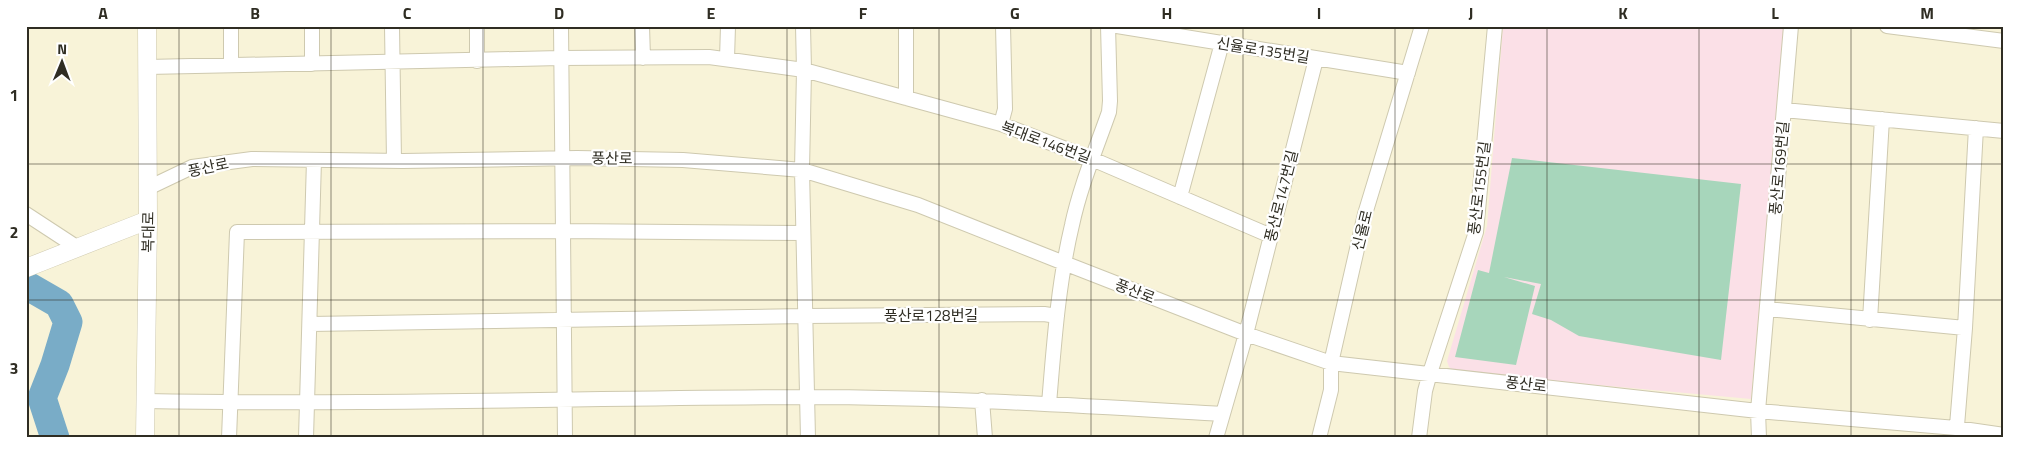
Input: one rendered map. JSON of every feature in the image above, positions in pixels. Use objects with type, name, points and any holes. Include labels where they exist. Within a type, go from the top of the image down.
[{"type":"street","name":"복대로","points":[[145,438],[148,220],[146,26]]},
{"type":"street","points":[[231,26],[231,65]]},
{"type":"street","points":[[312,26],[312,64]]},
{"type":"street","points":[[392,26],[394,161]]},
{"type":"street","points":[[477,26],[477,61]]},
{"type":"street","points":[[561,26],[560,58],[564,158],[564,401],[566,438]]},
{"type":"street","points":[[642,26],[643,58]]},
{"type":"street","points":[[727,60],[728,26]]},
{"type":"street","points":[[803,26],[802,170],[808,438]]},
{"type":"street","points":[[906,26],[906,98]]},
{"type":"street","points":[[1001,124],[1004,109],[1003,26]]},
{"type":"street","points":[[1049,404],[1056,316],[1072,223],[1109,112],[1108,26]]},
{"type":"street","name":"신율로135번길","points":[[1117,26],[1408,74]]},
{"type":"street","name":"신율로","points":[[1320,438],[1332,390],[1331,363],[1366,214],[1422,26]]},
{"type":"street","name":"풍산로155번길","points":[[1419,438],[1430,373],[1476,232],[1496,26]]},
{"type":"street","name":"풍산로169번길","points":[[1759,438],[1758,411],[1791,26]]},
{"type":"street","points":[[1887,26],[1969,31],[2004,41]]},
{"type":"street","points":[[1180,197],[1222,43]]},
{"type":"street","name":"복대로146번길","points":[[147,66],[709,57],[804,70],[1001,124],[1092,159],[1271,236]]},
{"type":"street","name":"풍산로147번길","points":[[1216,438],[1246,334],[1316,59]]},
{"type":"street","points":[[1784,110],[2004,131]]},
{"type":"street","points":[[1870,320],[1882,119]]},
{"type":"street","points":[[1956,433],[1965,328],[1976,128]]},
{"type":"street","name":"풍산로","points":[[148,188],[192,167],[252,159],[394,161],[564,158],[683,160],[802,170],[918,205],[1246,334],[1331,363],[1956,433],[2004,434]]},
{"type":"street","points":[[306,438],[314,160]]},
{"type":"street","points":[[26,214],[70,251]]},
{"type":"street","points":[[26,268],[148,220]]},
{"type":"street","points":[[229,438],[237,232],[563,231],[803,233]]},
{"type":"street","points":[[1767,309],[1965,328]]},
{"type":"street","name":"풍산로128번길","points":[[310,324],[805,316],[1044,314],[1056,316]]},
{"type":"street","points":[[146,401],[428,402],[807,397],[1008,401],[1223,414]]},
{"type":"street","points":[[982,400],[984,438]]},
{"type":"shaded area","points":[[1503,26],[1767,26],[1784,28],[1751,399],[1455,372],[1449,367],[1447,361],[1487,226]]},
{"type":"green space","points":[[1512,158],[1741,184],[1721,360],[1579,336],[1551,320],[1532,314],[1541,284],[1504,277],[1535,286],[1516,365],[1455,357],[1478,270],[1489,273]]},
{"type":"waterway","points":[[26,285],[59,304],[68,322],[55,365],[42,398],[55,438]]}]
